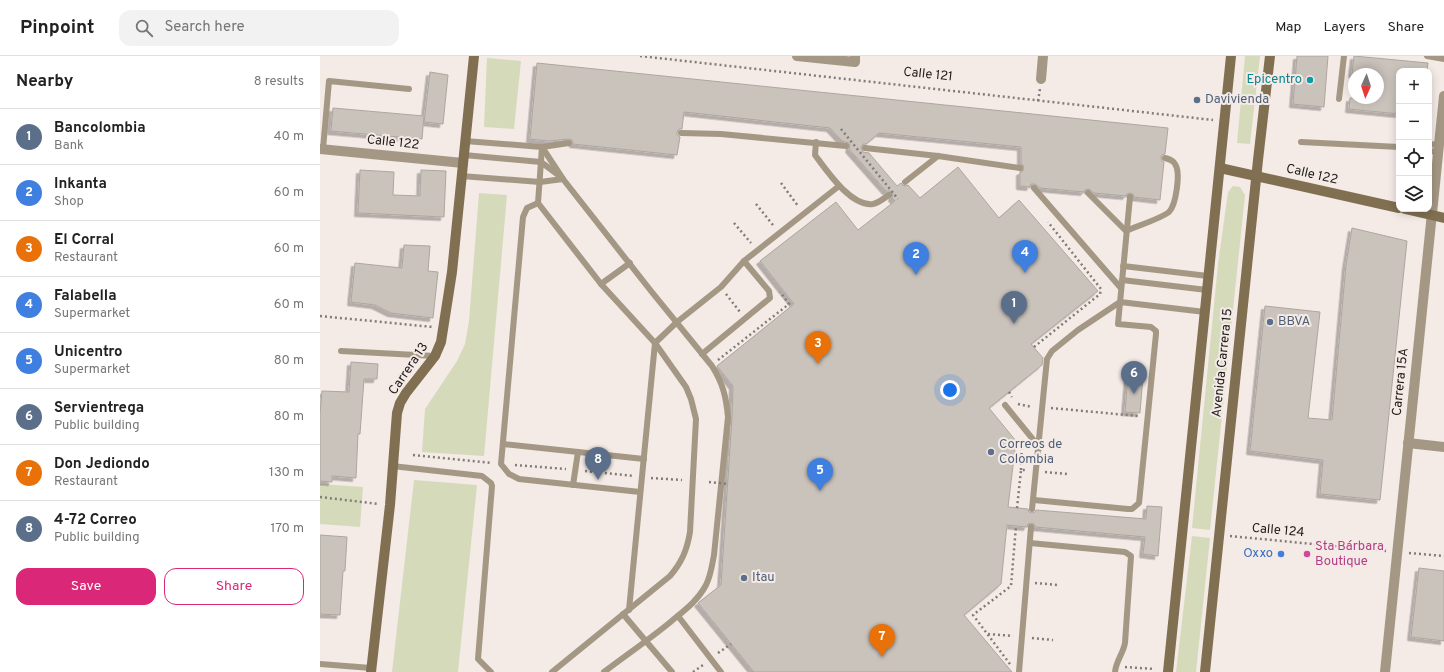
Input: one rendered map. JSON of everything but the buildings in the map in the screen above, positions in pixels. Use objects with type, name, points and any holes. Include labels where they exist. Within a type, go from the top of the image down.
[{"type":"main road","name":"Carrera 13","points":[[371,670],[390,505],[397,413],[400,403],[406,393],[435,356],[441,342],[452,272],[474,56]]},
{"type":"main road","name":"Avenida Carrera 15","points":[[1168,672],[1231,56]]},
{"type":"main road","name":"Avenida Carrera 15","points":[[1205,672],[1256,176],[1270,56]]},
{"type":"main road","name":"Calle 122","points":[[1220,168],[1396,207]]},
{"type":"main road","points":[[1418,212],[1444,218]]},
{"type":"street","points":[[797,56],[855,59]]},
{"type":"street","points":[[1041,79],[1043,56]]},
{"type":"street","name":"Carrera 15A","points":[[1385,672],[1432,215],[1434,148],[1444,96]]},
{"type":"street","name":"Calle 122","points":[[322,149],[463,159]]},
{"type":"street","points":[[1408,443],[1444,447]]},
{"type":"lane","points":[[1339,99],[1344,56]]},
{"type":"lane","points":[[1427,56],[1444,58]]},
{"type":"lane","points":[[322,149],[329,81],[409,89]]},
{"type":"lane","points":[[681,133],[721,134],[846,146]]},
{"type":"lane","points":[[465,141],[542,147],[569,143]]},
{"type":"lane","points":[[816,142],[815,155],[839,186],[856,200],[867,204],[876,203],[889,195]]},
{"type":"lane","points":[[1301,142],[1396,147]]},
{"type":"lane","points":[[542,147],[538,202],[601,284],[655,343],[686,387],[694,408],[696,432],[690,532],[684,557],[670,576],[552,672]]},
{"type":"lane","points":[[542,147],[563,179],[630,263],[651,292],[712,366],[724,387],[726,398],[728,417],[714,555],[712,570],[706,585],[696,600],[678,616],[604,672]]},
{"type":"lane","points":[[865,148],[938,156],[1020,168]]},
{"type":"lane","points":[[906,182],[938,156]]},
{"type":"lane","points":[[1126,231],[1164,215],[1173,207],[1176,200],[1177,168],[1171,159],[1165,158]]},
{"type":"lane","points":[[463,159],[541,162],[563,179]]},
{"type":"lane","points":[[461,176],[540,182],[563,179]]},
{"type":"lane","points":[[672,672],[646,641],[626,612],[644,459],[655,343],[677,322],[721,287],[744,261],[839,186]]},
{"type":"lane","points":[[1034,188],[1120,287]]},
{"type":"lane","points":[[1088,193],[1126,231]]},
{"type":"lane","points":[[1034,500],[1128,509],[1139,503],[1156,331],[1151,327],[1118,324],[1120,287],[1122,280],[1130,197]]},
{"type":"lane","points":[[538,202],[527,208],[524,217],[501,464],[509,474],[519,479],[640,492]]},
{"type":"lane","points":[[702,354],[746,319],[767,301],[771,295],[744,261]]},
{"type":"lane","points":[[601,284],[630,263]]},
{"type":"lane","points":[[1123,266],[1208,276]]},
{"type":"lane","points":[[1122,280],[1207,290]]},
{"type":"lane","points":[[1032,509],[1040,448],[1046,365],[1052,351],[1078,330],[1120,302],[1205,312]]},
{"type":"lane","points":[[341,351],[435,356]]},
{"type":"lane","points":[[1005,405],[1040,448]]},
{"type":"lane","points":[[503,444],[644,459]]},
{"type":"lane","points":[[574,485],[578,452]]},
{"type":"lane","points":[[392,466],[482,476],[491,483],[492,486],[478,659],[491,672]]},
{"type":"lane","points":[[1019,672],[1031,527]]},
{"type":"lane","points":[[1030,543],[1125,552],[1130,556],[1125,643],[1122,656],[1116,663],[1115,672]]},
{"type":"lane","points":[[678,616],[721,672]]},
{"type":"lane","points":[[320,664],[371,670]]},
{"type":"path","name":"Calle 121","points":[[640,56],[673,58],[1214,120]]},
{"type":"path","points":[[841,129],[898,198]]},
{"type":"path","points":[[781,184],[804,214]]},
{"type":"path","points":[[756,204],[779,233]]},
{"type":"path","points":[[1034,347],[1100,294],[1102,289],[1047,221]]},
{"type":"path","points":[[734,223],[757,251]]},
{"type":"path","points":[[721,287],[756,331]]},
{"type":"path","points":[[712,366],[789,304],[776,287]]},
{"type":"path","points":[[320,316],[435,327]]},
{"type":"path","points":[[1009,392],[1018,405],[1148,417]]},
{"type":"path","points":[[414,455],[642,476]]},
{"type":"path","points":[[651,478],[682,480]]},
{"type":"path","points":[[709,482],[728,484]]},
{"type":"path","points":[[320,497],[390,505]]},
{"type":"path","points":[[1010,664],[973,614],[1011,586],[1016,526]]},
{"type":"path","name":"Calle 124","points":[[1230,536],[1444,556]]},
{"type":"path","points":[[1115,672],[1124,667],[1155,669]]},
{"type":"green space","points":[[1245,56],[1260,56],[1250,144],[1237,143]]},
{"type":"green space","points":[[487,58],[521,61],[514,129],[484,127]]},
{"type":"green space","points":[[1233,186],[1240,187],[1245,195],[1210,530],[1192,528],[1218,264],[1228,192]]},
{"type":"green space","points":[[479,193],[507,195],[484,456],[422,452],[425,409],[457,361],[465,344],[469,321]]},
{"type":"green space","points":[[414,480],[477,485],[458,672],[392,672]]},
{"type":"green space","points":[[320,484],[363,487],[360,527],[320,524]]},
{"type":"green space","points":[[1192,536],[1210,538],[1196,672],[1176,672]]},
{"type":"place","name":"Epicentro","points":[[1310,80]]},
{"type":"place","name":"Davivienda","points":[[1197,100]]},
{"type":"place","name":"Falabella","points":[[1025,273]]},
{"type":"place","name":"Inkanta","points":[[916,275]]},
{"type":"place","name":"BBVA","points":[[1270,322]]},
{"type":"place","name":"Bancolombia","points":[[1014,324]]},
{"type":"place","name":"El Corral","points":[[818,364]]},
{"type":"place","name":"Servientrega","points":[[1134,394]]},
{"type":"place","name":"Correos de Colombia","points":[[991,452]]},
{"type":"place","name":"4-72 Correo","points":[[598,480]]},
{"type":"place","name":"Unicentro","points":[[820,491]]},
{"type":"place","name":"Oxxo","points":[[1281,554]]},
{"type":"place","name":"Sta Bárbara Boutique","points":[[1307,554]]},
{"type":"place","name":"Itau","points":[[744,578]]},
{"type":"place","name":"Don Jediondo","points":[[882,657]]}]
